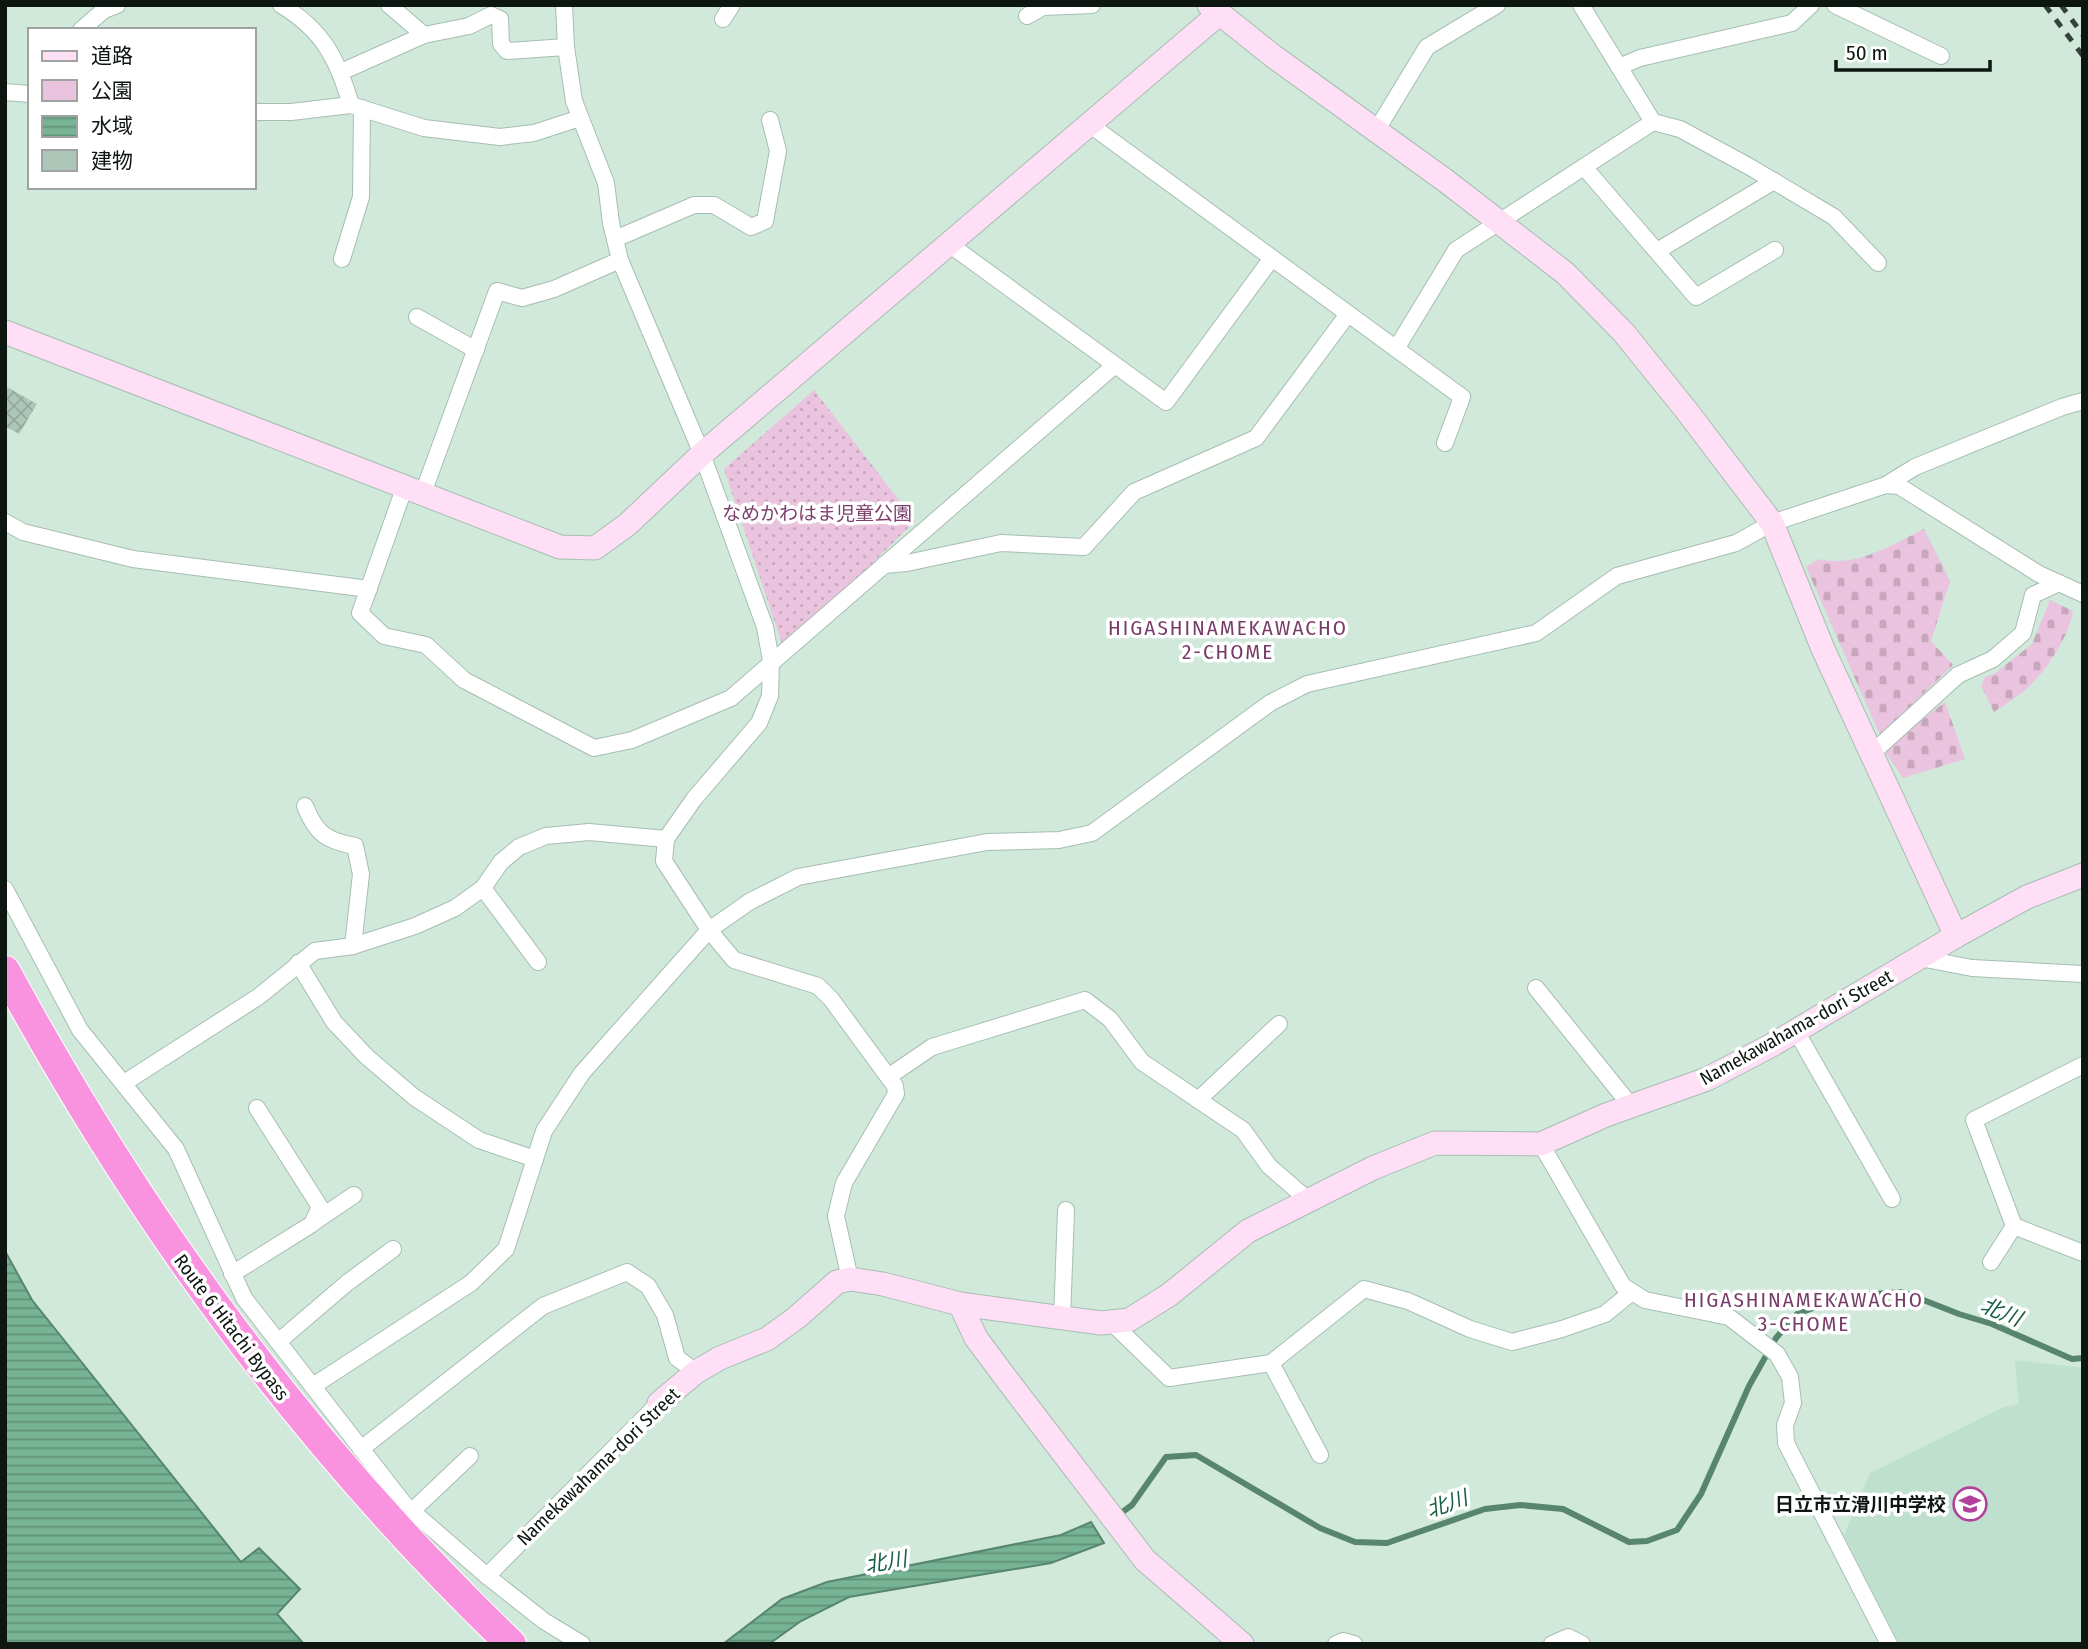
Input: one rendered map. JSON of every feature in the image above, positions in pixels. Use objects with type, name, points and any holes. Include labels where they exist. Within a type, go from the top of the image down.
[{"type":"highway","name":"Route 6 Hitachi Bypass","points":[[5,971],[33,1023],[128,1179],[178,1256],[234,1333],[292,1407],[382,1513],[437,1572],[511,1644]]},
{"type":"street","points":[[83,28],[104,10],[117,5]]},
{"type":"street","points":[[281,5],[297,14],[326,43],[357,107],[361,197],[342,259]]},
{"type":"street","points":[[389,5],[424,35]]},
{"type":"street","points":[[564,5],[566,47],[574,101],[606,183],[620,260],[702,454],[765,627],[771,662],[770,696],[759,723],[694,799],[666,839],[664,861],[709,930],[734,960],[818,986],[831,999],[895,1086],[896,1094],[844,1183],[836,1216],[850,1279]]},
{"type":"street","points":[[1027,16],[1043,8],[1092,5]]},
{"type":"street","points":[[1376,131],[1427,47],[1497,5]]},
{"type":"street","points":[[1581,5],[1653,122],[1680,130],[1774,181],[1834,218],[1878,263]]},
{"type":"street","points":[[1619,67],[1640,58],[1791,23],[1811,5]]},
{"type":"street","points":[[1835,5],[1941,56]]},
{"type":"street","points":[[5,332],[560,547],[595,548],[628,524],[702,454],[1089,124],[1219,8],[1273,56],[1565,272],[1624,333],[1730,466],[1773,523],[1823,649],[1956,936]]},
{"type":"street","points":[[341,72],[424,35],[469,26],[491,15],[500,19],[501,44],[507,51],[566,47]]},
{"type":"street","points":[[5,92],[28,94]]},
{"type":"street","points":[[256,111],[291,112],[357,107],[424,128],[500,137],[534,133],[580,118]]},
{"type":"street","points":[[615,239],[694,205],[714,205],[751,227],[765,221],[778,150],[770,120]]},
{"type":"street","points":[[1396,349],[1457,250],[1653,122]]},
{"type":"street","points":[[1089,124],[1462,397],[1445,443]]},
{"type":"street","points":[[1584,167],[1696,297],[1775,250]]},
{"type":"street","points":[[1657,251],[1774,181]]},
{"type":"street","points":[[949,244],[1166,402],[1272,258]]},
{"type":"street","points":[[620,260],[554,289],[522,298],[497,291],[476,350],[360,613],[384,636],[426,645],[464,680],[594,748],[632,740],[731,698],[1115,365]]},
{"type":"street","points":[[884,565],[907,563],[1001,543],[1084,547],[1134,492],[1256,438],[1348,314]]},
{"type":"street","points":[[417,317],[476,350]]},
{"type":"street","points":[[313,1386],[471,1283],[506,1249],[544,1131],[582,1073],[709,930],[749,902],[798,877],[987,842],[1059,839],[1092,833],[1270,703],[1307,684],[1536,633],[1617,576],[1736,543],[1773,523],[1886,485],[1915,467],[2083,401]]},
{"type":"street","points":[[1886,485],[1899,486],[2039,574],[2083,594]]},
{"type":"street","points":[[5,522],[23,532],[133,559],[369,589]]},
{"type":"street","points":[[1872,753],[1958,675],[1993,659],[2023,633],[2033,595],[2059,583]]},
{"type":"street","points":[[305,806],[324,836],[334,843],[355,846],[361,874],[353,946]]},
{"type":"street","points":[[124,1083],[258,996],[315,951],[353,946],[415,926],[455,908],[482,888],[501,862],[519,847],[545,836],[589,832],[666,839]]},
{"type":"street","name":"Namekawahama-dori Street","points":[[487,1576],[659,1403],[696,1372],[720,1358],[767,1339],[837,1282],[850,1279],[883,1284],[960,1304],[1062,1319],[1111,1322],[1129,1320],[1169,1295],[1248,1231],[1373,1168],[1435,1143],[1541,1144],[1631,1106],[1707,1079],[1796,1031],[2027,897],[2083,875]]},
{"type":"street","points":[[482,888],[538,962]]},
{"type":"street","points":[[5,889],[80,1030],[176,1149],[244,1298],[412,1511],[544,1621],[582,1644]]},
{"type":"street","points":[[1920,958],[1972,968],[2083,974]]},
{"type":"street","points":[[298,963],[334,1022],[368,1057],[414,1097],[479,1140],[535,1159]]},
{"type":"street","points":[[1536,988],[1631,1106]]},
{"type":"street","points":[[888,1077],[932,1046],[1085,1000],[1110,1019],[1142,1062],[1243,1130],[1269,1166],[1308,1200]]},
{"type":"street","points":[[1198,1100],[1279,1024]]},
{"type":"street","points":[[1796,1031],[1892,1199]]},
{"type":"street","points":[[2083,1065],[1975,1120],[2014,1226],[2083,1254]]},
{"type":"street","points":[[257,1108],[320,1207],[312,1224]]},
{"type":"street","points":[[1541,1144],[1623,1286],[1645,1300],[1729,1317],[1777,1354],[1790,1377],[1793,1403],[1785,1424],[1786,1443],[1889,1644]]},
{"type":"street","points":[[232,1274],[354,1195]]},
{"type":"street","points":[[1062,1319],[1066,1210]]},
{"type":"street","points":[[1992,1262],[2014,1226]]},
{"type":"street","points":[[278,1342],[347,1283],[393,1249]]},
{"type":"street","points":[[361,1449],[543,1306],[627,1272],[648,1286],[665,1315],[677,1358],[696,1372]]},
{"type":"street","points":[[1111,1322],[1169,1378],[1271,1363],[1364,1289],[1408,1301],[1470,1329],[1512,1342],[1605,1314],[1632,1292]]},
{"type":"street","points":[[960,1304],[976,1338],[1145,1560],[1242,1644]]},
{"type":"street","points":[[1271,1363],[1320,1455]]},
{"type":"street","points":[[412,1511],[470,1456]]},
{"type":"street","points":[[1552,1644],[1568,1637],[1582,1644]]},
{"type":"street","points":[[1336,1644],[1343,1641],[1353,1644]]},
{"type":"shaded area","name":"日立市立滑川中学校","points":[[2015,1360],[2083,1368],[2083,1644],[1899,1644],[1844,1535],[1870,1473],[2004,1407],[2019,1404]]},
{"type":"green space","name":"なめかわはま児童公園","points":[[814,390],[915,521],[784,650],[724,469]]},
{"type":"green space","points":[[1924,529],[1950,581],[1931,641],[1953,665],[1880,735],[1806,567],[1819,559],[1833,561],[1860,558]]},
{"type":"green space","points":[[2050,600],[2073,611],[2062,641],[2036,679],[1994,712],[1981,686],[1985,677],[1994,674],[2032,644]]},
{"type":"green space","points":[[1945,702],[1965,759],[1903,778],[1884,750]]},
{"type":"water","points":[[5,1251],[32,1300],[241,1562],[259,1548],[300,1589],[277,1614],[304,1644],[5,1644]]},
{"type":"water","points":[[1091,1522],[1104,1543],[1051,1563],[849,1597],[801,1621],[769,1644],[723,1644],[782,1599],[827,1582],[1061,1535]]},
{"type":"building","points":[[5,386],[37,404],[19,434],[5,426]]},
{"type":"waterway","name":"北川","points":[[1117,1516],[1132,1505],[1166,1457],[1196,1455],[1320,1528],[1355,1542],[1387,1543],[1485,1509],[1520,1505],[1563,1509],[1629,1542],[1647,1541],[1677,1530],[1701,1494],[1749,1386],[1776,1338],[1797,1314],[1845,1296],[1903,1292],[1992,1324],[2072,1359],[2083,1358]]},
{"type":"railway","points":[[2045,5],[2083,56]]},
{"type":"railway","points":[[2061,5],[2083,35]]},
{"type":"place","name":"日立市立滑川中学校","points":[[1970,1504]]},
{"type":"district","name":"HIGASHINAMEKAWACHO 2-CHOME","points":[[1228,640]]},
{"type":"district","name":"HIGASHINAMEKAWACHO 3-CHOME","points":[[1804,1312]]}]
